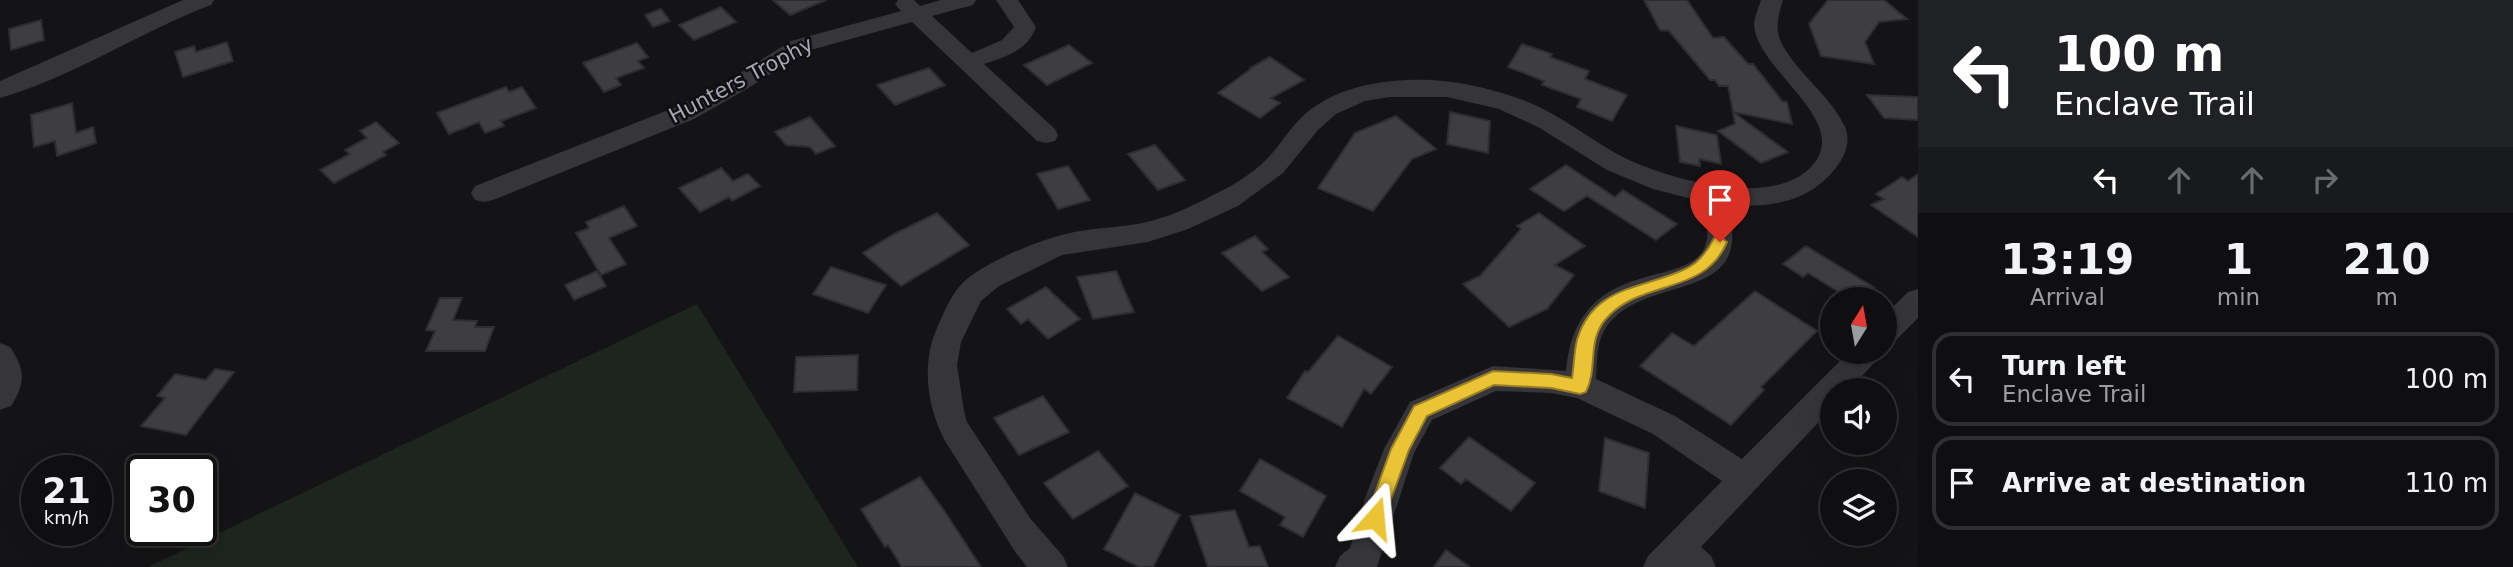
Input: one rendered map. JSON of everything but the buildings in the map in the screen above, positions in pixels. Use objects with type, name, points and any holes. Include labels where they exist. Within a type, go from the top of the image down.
[{"type":"street","points":[[0,90],[72,61],[149,21],[203,0]]},
{"type":"street","name":"Hunters Trophy","points":[[484,193],[695,108],[799,46],[909,7],[965,0]]},
{"type":"street","points":[[968,62],[1017,42],[1024,34],[1025,27],[1007,0]]},
{"type":"street","points":[[1051,567],[1031,550],[952,424],[942,359],[953,324],[976,287],[1054,246],[1149,232],[1236,195],[1271,169],[1321,113],[1336,104],[1378,90],[1427,87],[1486,96],[1542,118],[1614,163],[1644,176],[1711,194],[1753,196],[1792,189],[1818,175],[1828,163],[1833,151],[1833,130],[1822,106],[1776,55],[1765,32],[1766,10],[1772,0]]},
{"type":"street","points":[[909,7],[1046,135]]},
{"type":"street","points":[[1580,387],[1585,341],[1591,326],[1602,313],[1615,301],[1633,292],[1692,273],[1715,254],[1720,242],[1711,194]]},
{"type":"street","points":[[1897,322],[1918,300]]},
{"type":"street","points":[[0,355],[10,370],[8,385],[0,397]]},
{"type":"street","points":[[1679,561],[1744,478],[1855,364]]},
{"type":"street","points":[[1352,567],[1364,557],[1381,498],[1400,449],[1420,411],[1493,378],[1551,381],[1580,387],[1655,421],[1744,478]]},
{"type":"shaded area","points":[[697,304],[858,567],[148,567],[192,546],[217,546],[217,534]]},
{"type":"route","points":[[1375,518],[1400,449],[1420,411],[1493,378],[1551,381],[1580,387],[1585,341],[1591,326],[1602,313],[1615,301],[1633,292],[1692,273],[1715,254],[1720,242]]}]
